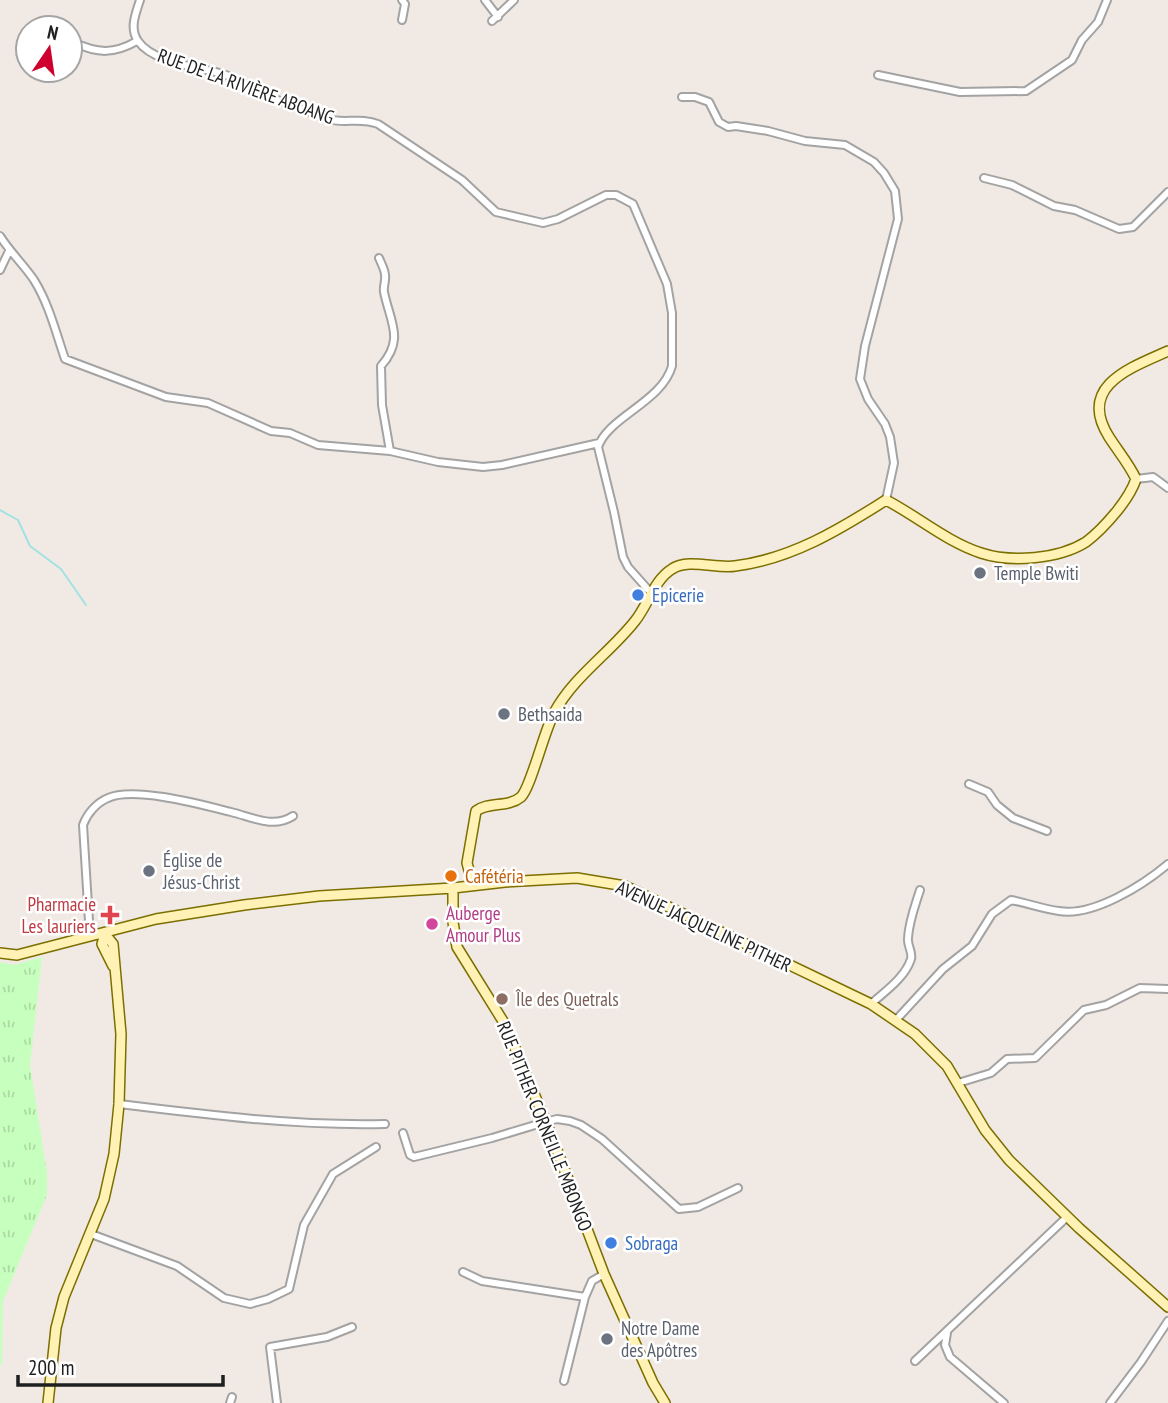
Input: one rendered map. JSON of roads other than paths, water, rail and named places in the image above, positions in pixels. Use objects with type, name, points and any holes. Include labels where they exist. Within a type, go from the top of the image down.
[{"type":"street","name":"RUE DE LA RIVIÈRE ABOANG","points":[[140,0],[133,25],[138,40],[156,54],[188,66],[223,74],[263,94],[327,119],[362,120],[378,124],[462,180],[496,212],[543,223],[558,219],[606,195],[616,195],[633,204],[667,284],[672,313],[672,366],[660,386],[599,443]]},
{"type":"street","points":[[402,0],[406,10],[402,20]]},
{"type":"street","points":[[485,0],[495,19],[514,0]]},
{"type":"street","points":[[878,75],[960,92],[1026,90],[1072,60],[1082,40],[1098,22],[1107,0]]},
{"type":"street","points":[[84,47],[106,51],[123,49],[138,40]]},
{"type":"street","points":[[472,885],[467,863],[476,811],[483,806],[512,802],[523,795],[546,728],[562,699],[634,623],[667,573],[674,567],[686,565],[734,566],[781,555],[822,538],[886,500],[894,464],[890,437],[860,379],[865,346],[898,219],[895,191],[874,162],[845,145],[805,141],[768,131],[728,127],[719,122],[709,103],[695,97],[682,97]]},
{"type":"street","points":[[984,178],[1012,185],[1054,206],[1074,210],[1119,229],[1133,227],[1168,192]]},
{"type":"street","points":[[0,236],[34,280],[44,299],[65,359],[166,397],[208,403],[271,430],[290,433],[318,445],[390,451],[438,462],[483,467],[599,443],[623,557],[628,567],[652,594]]},
{"type":"street","points":[[0,270],[9,251]]},
{"type":"street","points":[[379,258],[385,274],[383,289],[393,321],[395,341],[391,355],[381,366],[382,405],[390,451]]},
{"type":"street","points":[[1136,478],[1102,425],[1099,413],[1101,400],[1107,387],[1117,376],[1168,351]]},
{"type":"street","points":[[1136,478],[1153,477],[1168,488]]},
{"type":"street","points":[[886,500],[976,551],[998,556],[1030,557],[1064,552],[1088,541],[1122,506],[1136,478]]},
{"type":"street","points":[[970,784],[988,792],[997,805],[1013,818],[1047,831]]},
{"type":"street","points":[[90,937],[83,825],[87,815],[108,797],[139,794],[273,823],[286,821],[293,816]]},
{"type":"street","points":[[896,1020],[943,969],[972,946],[992,914],[1007,902],[1011,900],[1061,912],[1084,909],[1122,894],[1168,864]]},
{"type":"street","name":"AVENUE JACQUELINE PITHER","points":[[0,953],[17,955],[182,914],[319,895],[578,878],[625,886],[871,1004],[896,1020],[935,1052],[958,1083],[979,1121],[999,1149],[1067,1217],[1168,1307]]},
{"type":"street","name":"RUE PITHER CORNEILLE MBONGO","points":[[453,888],[453,922],[457,947],[501,1016],[604,1274],[665,1403]]},
{"type":"street","points":[[871,1004],[894,983],[910,960],[907,942],[909,924],[920,890]]},
{"type":"street","points":[[111,954],[120,936],[130,926]]},
{"type":"street","points":[[48,1403],[58,1318],[67,1287],[91,1234],[110,1179],[120,1104],[121,1022],[111,954],[102,944],[105,934]]},
{"type":"street","points":[[77,940],[96,944],[111,954]]},
{"type":"street","points":[[958,1083],[991,1073],[1007,1059],[1035,1058],[1084,1010],[1106,1005],[1140,988],[1168,989]]},
{"type":"street","points":[[120,1104],[285,1123],[385,1124]]},
{"type":"street","points":[[403,1133],[410,1155],[414,1157],[557,1119],[581,1125],[602,1139],[679,1209],[698,1207],[738,1188]]},
{"type":"street","points":[[91,1234],[177,1266],[224,1298],[250,1304],[268,1299],[289,1289],[304,1225],[333,1174],[376,1147]]},
{"type":"street","points":[[915,1361],[1067,1217]]},
{"type":"street","points":[[463,1272],[482,1281],[585,1297]]},
{"type":"street","points":[[564,1381],[585,1297],[592,1282],[604,1274]]},
{"type":"street","points":[[1110,1403],[1168,1321]]},
{"type":"street","points":[[277,1403],[270,1348],[327,1337],[352,1327]]},
{"type":"street","points":[[947,1333],[945,1345],[950,1357],[1004,1403]]},
{"type":"waterway","points":[[0,510],[18,520],[30,546],[61,569],[86,605]]},
{"type":"place","name":"Temple Bwiti","points":[[980,573]]},
{"type":"place","name":"Epicerie","points":[[638,595]]},
{"type":"place","name":"Bethsaida","points":[[504,714]]},
{"type":"place","name":"Église de Jésus-Christ","points":[[149,871]]},
{"type":"place","name":"Cafétéria","points":[[451,876]]},
{"type":"place","name":"Pharmacie Les lauriers","points":[[110,915]]},
{"type":"place","name":"Auberge Amour Plus","points":[[432,924]]},
{"type":"place","name":"Île des Quetrals","points":[[502,999]]},
{"type":"place","name":"Sobraga","points":[[611,1243]]},
{"type":"place","name":"Notre Dame des Apôtres","points":[[607,1339]]}]
